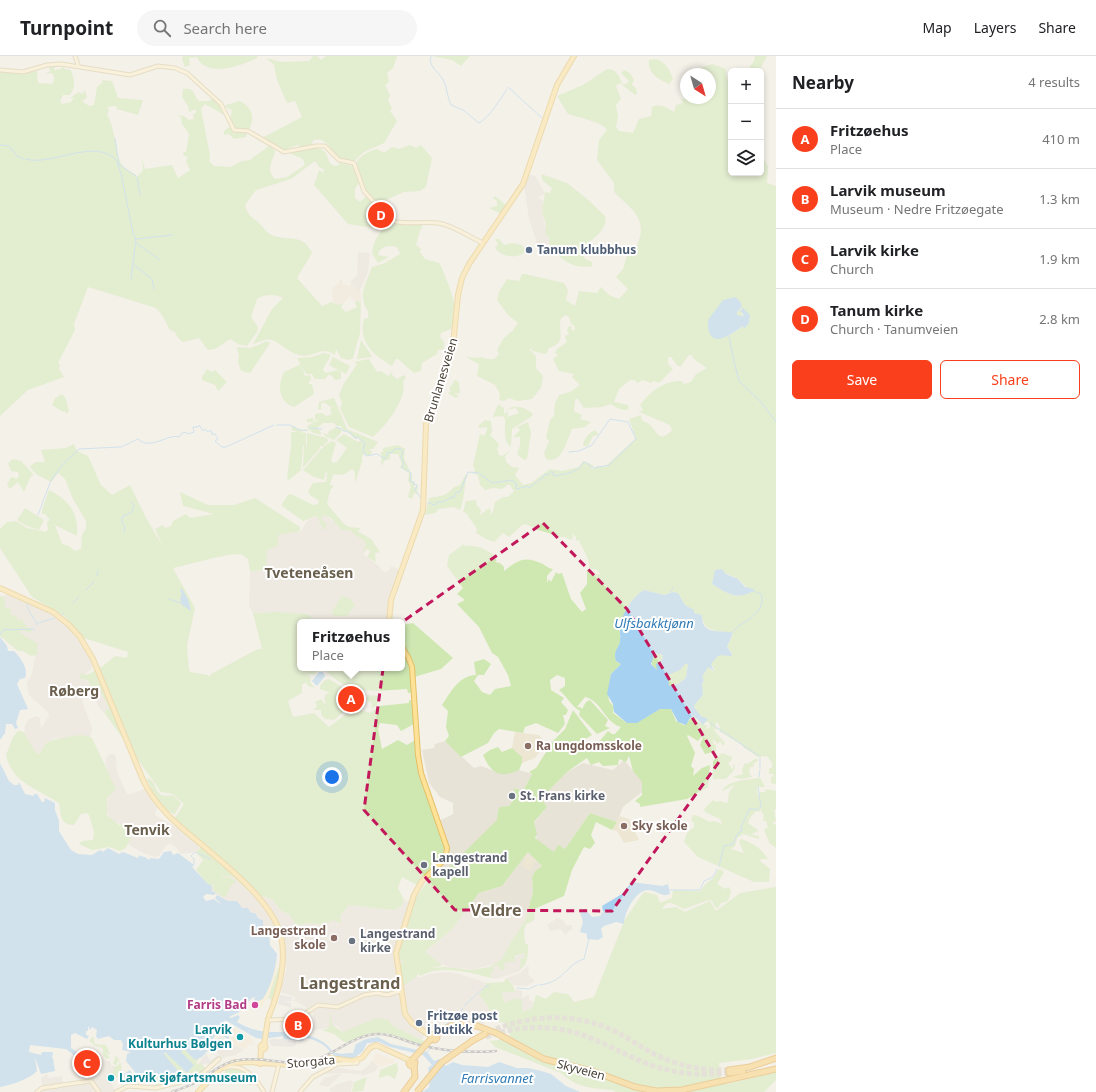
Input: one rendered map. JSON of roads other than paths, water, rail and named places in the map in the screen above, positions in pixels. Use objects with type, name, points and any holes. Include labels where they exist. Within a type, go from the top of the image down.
[{"type":"highway","name":"Skyveien","points":[[434,1037],[449,1026],[458,1024],[477,1026],[496,1033],[541,1058],[595,1072],[635,1087],[656,1091],[682,1090],[776,1069]]},
{"type":"highway","points":[[418,1092],[442,1065],[473,1042],[486,1035]]},
{"type":"highway","points":[[404,1092],[414,1077],[411,1062],[434,1037]]},
{"type":"highway","points":[[729,1072],[776,1059]]},
{"type":"main road","name":"Brunlanesveien","points":[[389,619],[396,585],[424,506],[426,424],[454,340],[460,282],[467,267],[523,184],[557,85],[574,56]]},
{"type":"main road","points":[[76,57],[76,65]]},
{"type":"main road","points":[[0,70],[20,72],[52,64],[76,65],[130,75],[158,66],[175,68],[187,74],[222,106],[231,126],[235,130],[248,131],[284,152],[316,146],[325,146],[339,160],[354,163],[364,191],[372,200],[386,209],[393,221],[441,224],[483,243]]},
{"type":"main road","points":[[1,588],[53,612],[69,625],[83,642],[101,679],[146,785],[155,801],[168,815],[252,891],[267,910],[279,930],[282,941],[282,973],[270,1019],[265,1032],[260,1063]]},
{"type":"main road","points":[[405,652],[412,667],[420,770],[446,843],[447,853],[444,860],[420,884],[410,905],[396,953],[403,1009],[405,1014],[410,1021],[434,1037]]},
{"type":"main road","points":[[270,1019],[296,1019],[315,1006],[331,1005],[338,1007],[367,994],[377,993],[387,995],[401,991]]},
{"type":"main road","points":[[300,1092],[310,1079],[338,1064],[356,1063],[364,1057],[370,1048],[375,1045],[411,1062]]},
{"type":"main road","name":"Storgata","points":[[198,1092],[221,1069],[232,1063],[298,1065],[330,1058],[352,1061],[358,1060]]},
{"type":"main road","points":[[116,1092],[128,1086],[156,1088],[193,1078],[203,1073],[219,1059]]},
{"type":"main road","points":[[272,1092],[279,1064]]},
{"type":"main road","points":[[221,1069],[234,1066],[244,1069],[256,1080],[264,1092]]},
{"type":"main road","points":[[37,1092],[42,1088],[91,1082],[99,1092]]},
{"type":"water","points":[[735,297],[740,301],[742,307],[737,312],[737,315],[744,315],[740,311],[743,308],[750,315],[749,323],[744,329],[743,326],[726,337],[715,339],[711,336],[708,320],[723,300]]},
{"type":"water","points":[[722,569],[726,574],[738,579],[745,587],[754,589],[753,591],[748,594],[737,596],[727,593],[712,584],[715,570]]},
{"type":"water","points":[[182,589],[188,599],[191,611],[182,605],[180,598],[182,595],[180,590]]},
{"type":"water","name":"Ulfsbakktjønn","points":[[644,590],[664,595],[673,592],[678,593],[685,605],[694,610],[694,613],[702,615],[705,627],[713,631],[733,633],[727,647],[732,654],[731,656],[718,656],[711,664],[714,671],[708,667],[702,677],[704,680],[702,684],[703,695],[694,707],[701,716],[708,719],[703,725],[694,716],[690,718],[686,725],[678,722],[671,709],[660,709],[637,723],[627,723],[614,712],[613,704],[607,694],[611,674],[621,664],[616,661],[615,657],[620,641],[620,625],[623,615],[629,605]],"holes":[[[655,653],[663,655],[662,660],[656,664],[657,670],[651,664]],[[685,664],[688,664],[686,678],[678,684],[669,686],[668,675],[680,670]]]},
{"type":"water","points":[[0,637],[7,646],[8,651],[14,651],[25,667],[25,678],[20,679],[17,684],[28,709],[20,710],[16,723],[18,728],[15,729],[12,724],[6,724],[5,733],[0,740]]},
{"type":"water","points":[[319,672],[323,672],[325,676],[317,686],[312,681]]},
{"type":"water","name":"Farrisvannet","points":[[0,763],[9,781],[14,785],[18,785],[19,782],[25,794],[34,796],[34,794],[37,794],[42,802],[44,802],[45,798],[55,803],[55,810],[59,821],[59,831],[71,850],[78,854],[92,855],[100,850],[103,852],[108,848],[119,854],[123,852],[138,858],[140,854],[140,856],[149,860],[150,858],[159,859],[164,852],[171,851],[173,855],[178,853],[194,865],[192,867],[207,883],[212,886],[212,891],[216,893],[214,895],[206,894],[203,897],[206,901],[214,899],[223,906],[215,898],[217,895],[228,901],[237,901],[242,908],[248,908],[251,913],[255,913],[258,918],[263,920],[263,928],[269,930],[270,945],[277,954],[271,983],[263,999],[255,1002],[253,1001],[255,998],[253,997],[239,1012],[229,1017],[231,1018],[238,1015],[240,1017],[237,1022],[255,1030],[288,1032],[306,1035],[323,1042],[332,1051],[343,1054],[353,1053],[356,1044],[366,1039],[378,1037],[391,1044],[427,1052],[434,1061],[440,1059],[446,1066],[453,1062],[462,1065],[488,1067],[499,1062],[517,1068],[528,1068],[551,1074],[566,1086],[580,1092],[414,1092],[424,1091],[429,1087],[430,1080],[428,1068],[432,1065],[423,1055],[390,1047],[379,1042],[367,1043],[363,1051],[353,1059],[339,1058],[332,1054],[323,1045],[312,1039],[300,1037],[304,1039],[303,1041],[283,1039],[283,1036],[263,1039],[256,1038],[225,1020],[222,1026],[224,1028],[222,1031],[229,1037],[228,1039],[217,1033],[208,1045],[210,1048],[202,1057],[195,1060],[184,1049],[181,1052],[194,1065],[187,1073],[165,1052],[164,1054],[179,1072],[141,1079],[136,1082],[136,1084],[130,1084],[123,1075],[130,1070],[135,1078],[139,1077],[126,1061],[127,1054],[131,1052],[122,1050],[123,1044],[121,1040],[114,1040],[109,1036],[98,1039],[96,1036],[97,1030],[92,1027],[90,1030],[88,1026],[86,1035],[89,1036],[87,1039],[75,1033],[71,1035],[71,1048],[77,1052],[75,1056],[66,1049],[30,1045],[29,1052],[41,1055],[42,1052],[53,1052],[52,1058],[55,1071],[41,1074],[35,1057],[37,1071],[34,1074],[20,1081],[0,1087]]},
{"type":"water","points":[[632,882],[662,886],[668,884],[670,894],[664,895],[649,890],[642,892],[634,899],[628,909],[624,924],[616,922],[604,926],[601,929],[603,937],[598,940],[587,939],[587,934],[580,932],[583,922],[580,912],[585,909],[592,917],[600,916],[603,911],[602,906],[622,894]]},
{"type":"waterway","points":[[431,56],[430,60],[432,66],[444,81],[451,105],[463,110],[479,123],[483,121],[490,113],[507,89]]},
{"type":"waterway","points":[[508,87],[542,118]]},
{"type":"waterway","points":[[115,138],[119,165]]},
{"type":"waterway","points":[[0,145],[9,146],[17,156],[24,159]]},
{"type":"waterway","points":[[26,159],[48,159],[86,151],[97,151],[108,154],[117,161]]},
{"type":"waterway","points":[[117,162],[122,177]]},
{"type":"waterway","points":[[120,165],[136,176]]},
{"type":"waterway","points":[[137,177],[140,195]]},
{"type":"waterway","points":[[122,178],[133,233],[136,239],[131,279]]},
{"type":"waterway","points":[[136,239],[172,235]]},
{"type":"waterway","points":[[136,243],[159,259]]},
{"type":"waterway","points":[[134,265],[152,279],[154,289]]},
{"type":"waterway","points":[[729,337],[734,361]]},
{"type":"waterway","points":[[734,362],[739,380]]},
{"type":"waterway","points":[[739,381],[761,402],[776,422]]},
{"type":"waterway","points":[[569,452],[579,451],[592,445],[610,419],[628,422],[636,439],[609,465],[594,468]]},
{"type":"waterway","points":[[121,447],[138,439],[143,442],[154,443],[170,437],[179,437],[182,433],[186,432],[188,434],[194,432],[193,427],[198,427],[199,425],[203,431],[205,429],[208,432],[211,430],[212,435],[214,433],[218,439],[215,441],[222,447],[226,447],[274,425]]},
{"type":"waterway","points":[[277,425],[290,425]]},
{"type":"waterway","points":[[291,425],[299,430],[307,430]]},
{"type":"waterway","points":[[336,427],[341,429]]},
{"type":"waterway","points":[[310,428],[322,429]]},
{"type":"waterway","points":[[342,430],[351,433],[356,439],[357,437],[365,443],[363,450],[366,456],[377,454],[385,459],[388,452],[391,453],[395,449],[401,449],[403,452],[401,457],[404,464],[401,467],[411,473],[410,481],[417,485],[415,490],[421,498]]},
{"type":"waterway","points":[[50,482],[64,463],[79,449],[120,447]]},
{"type":"waterway","points":[[580,466],[585,462],[593,468]]},
{"type":"waterway","points":[[543,478],[545,474],[548,475],[552,471],[554,476],[571,472],[580,467]]},
{"type":"waterway","points":[[455,493],[460,492],[468,472],[479,473]]},
{"type":"waterway","points":[[480,474],[492,483],[512,480],[516,483],[517,489],[527,486],[529,488],[542,478]]},
{"type":"waterway","points":[[38,515],[50,483]]},
{"type":"waterway","points":[[428,503],[435,505],[437,502],[443,502],[452,497],[454,498],[455,495]]},
{"type":"waterway","points":[[124,532],[125,527],[122,523],[122,517],[132,512],[134,506],[132,502]]},
{"type":"waterway","points":[[97,576],[98,570]]},
{"type":"waterway","points":[[86,590],[94,582]]},
{"type":"waterway","points":[[671,592],[673,588]]},
{"type":"waterway","points":[[732,632],[757,612],[760,607],[762,601],[761,594],[753,591]]},
{"type":"waterway","points":[[73,603],[79,597]]},
{"type":"waterway","points":[[169,599],[181,603]]},
{"type":"waterway","points":[[27,603],[28,610],[37,625]]},
{"type":"waterway","points":[[60,616],[64,613]]},
{"type":"waterway","points":[[38,623],[55,618]]},
{"type":"waterway","points":[[0,635],[3,630],[35,629]]},
{"type":"waterway","points":[[710,723],[759,756]]},
{"type":"waterway","points":[[760,758],[760,768]]},
{"type":"waterway","points":[[759,777],[760,770]]},
{"type":"waterway","points":[[719,866],[724,846],[733,844],[738,833],[742,831],[741,827],[750,808],[756,810],[761,807],[758,787]]},
{"type":"waterway","points":[[194,865],[194,859],[191,856],[195,852],[210,859]]},
{"type":"waterway","points":[[669,890],[700,890],[704,881],[713,877],[717,869]]},
{"type":"waterway","points":[[539,985],[554,981],[572,965],[584,959],[589,939]]},
{"type":"waterway","points":[[517,988],[529,989],[537,985]]},
{"type":"waterway","points":[[464,1006],[486,986],[489,986]]},
{"type":"waterway","points":[[440,1028],[459,1016],[463,1008]]},
{"type":"waterway","points":[[426,1053],[431,1048]]},
{"type":"tunnel","points":[[489,1032],[504,1026],[534,1019],[564,1018],[580,1020],[610,1029],[666,1060],[697,1068],[729,1070]]},
{"type":"tunnel","points":[[486,1037],[526,1028],[553,1028],[580,1034],[660,1068],[690,1074],[729,1073]]},
{"type":"railway","points":[[172,1092],[197,1082],[217,1068],[234,1061],[258,1059],[303,1063],[321,1058],[361,1037],[370,1035],[390,1035],[415,1044],[448,1050],[467,1052],[496,1051]]},
{"type":"place","name":"Tanum kirke","points":[[381,215]]},
{"type":"place","name":"Tanum klubbhus","points":[[529,250]]},
{"type":"place","name":"Fritzøehus","points":[[351,699]]},
{"type":"place","name":"Ra ungdomsskole","points":[[528,746]]},
{"type":"place","name":"St. Frans kirke","points":[[512,796]]},
{"type":"place","name":"Sky skole","points":[[624,826]]},
{"type":"place","name":"Langestrand kapell","points":[[424,865]]},
{"type":"place","name":"Langestrand skole","points":[[334,938]]},
{"type":"place","name":"Langestrand kirke","points":[[352,941]]},
{"type":"place","name":"Farris Bad","points":[[255,1005]]},
{"type":"place","name":"Fritzøe post i butikk","points":[[419,1023]]},
{"type":"place","name":"Larvik museum","points":[[298,1025]]},
{"type":"place","name":"Larvik Kulturhus Bølgen","points":[[240,1037]]},
{"type":"place","name":"Larvik kirke","points":[[87,1063]]},
{"type":"place","name":"Larvik sjøfartsmuseum","points":[[111,1078]]},
{"type":"district","name":"Tveteneåsen","points":[[309,573]]},
{"type":"district","name":"Røberg","points":[[74,691]]},
{"type":"district","name":"Tenvik","points":[[147,830]]},
{"type":"district","name":"Veldre","points":[[496,910]]},
{"type":"district","name":"Langestrand","points":[[350,983]]}]
